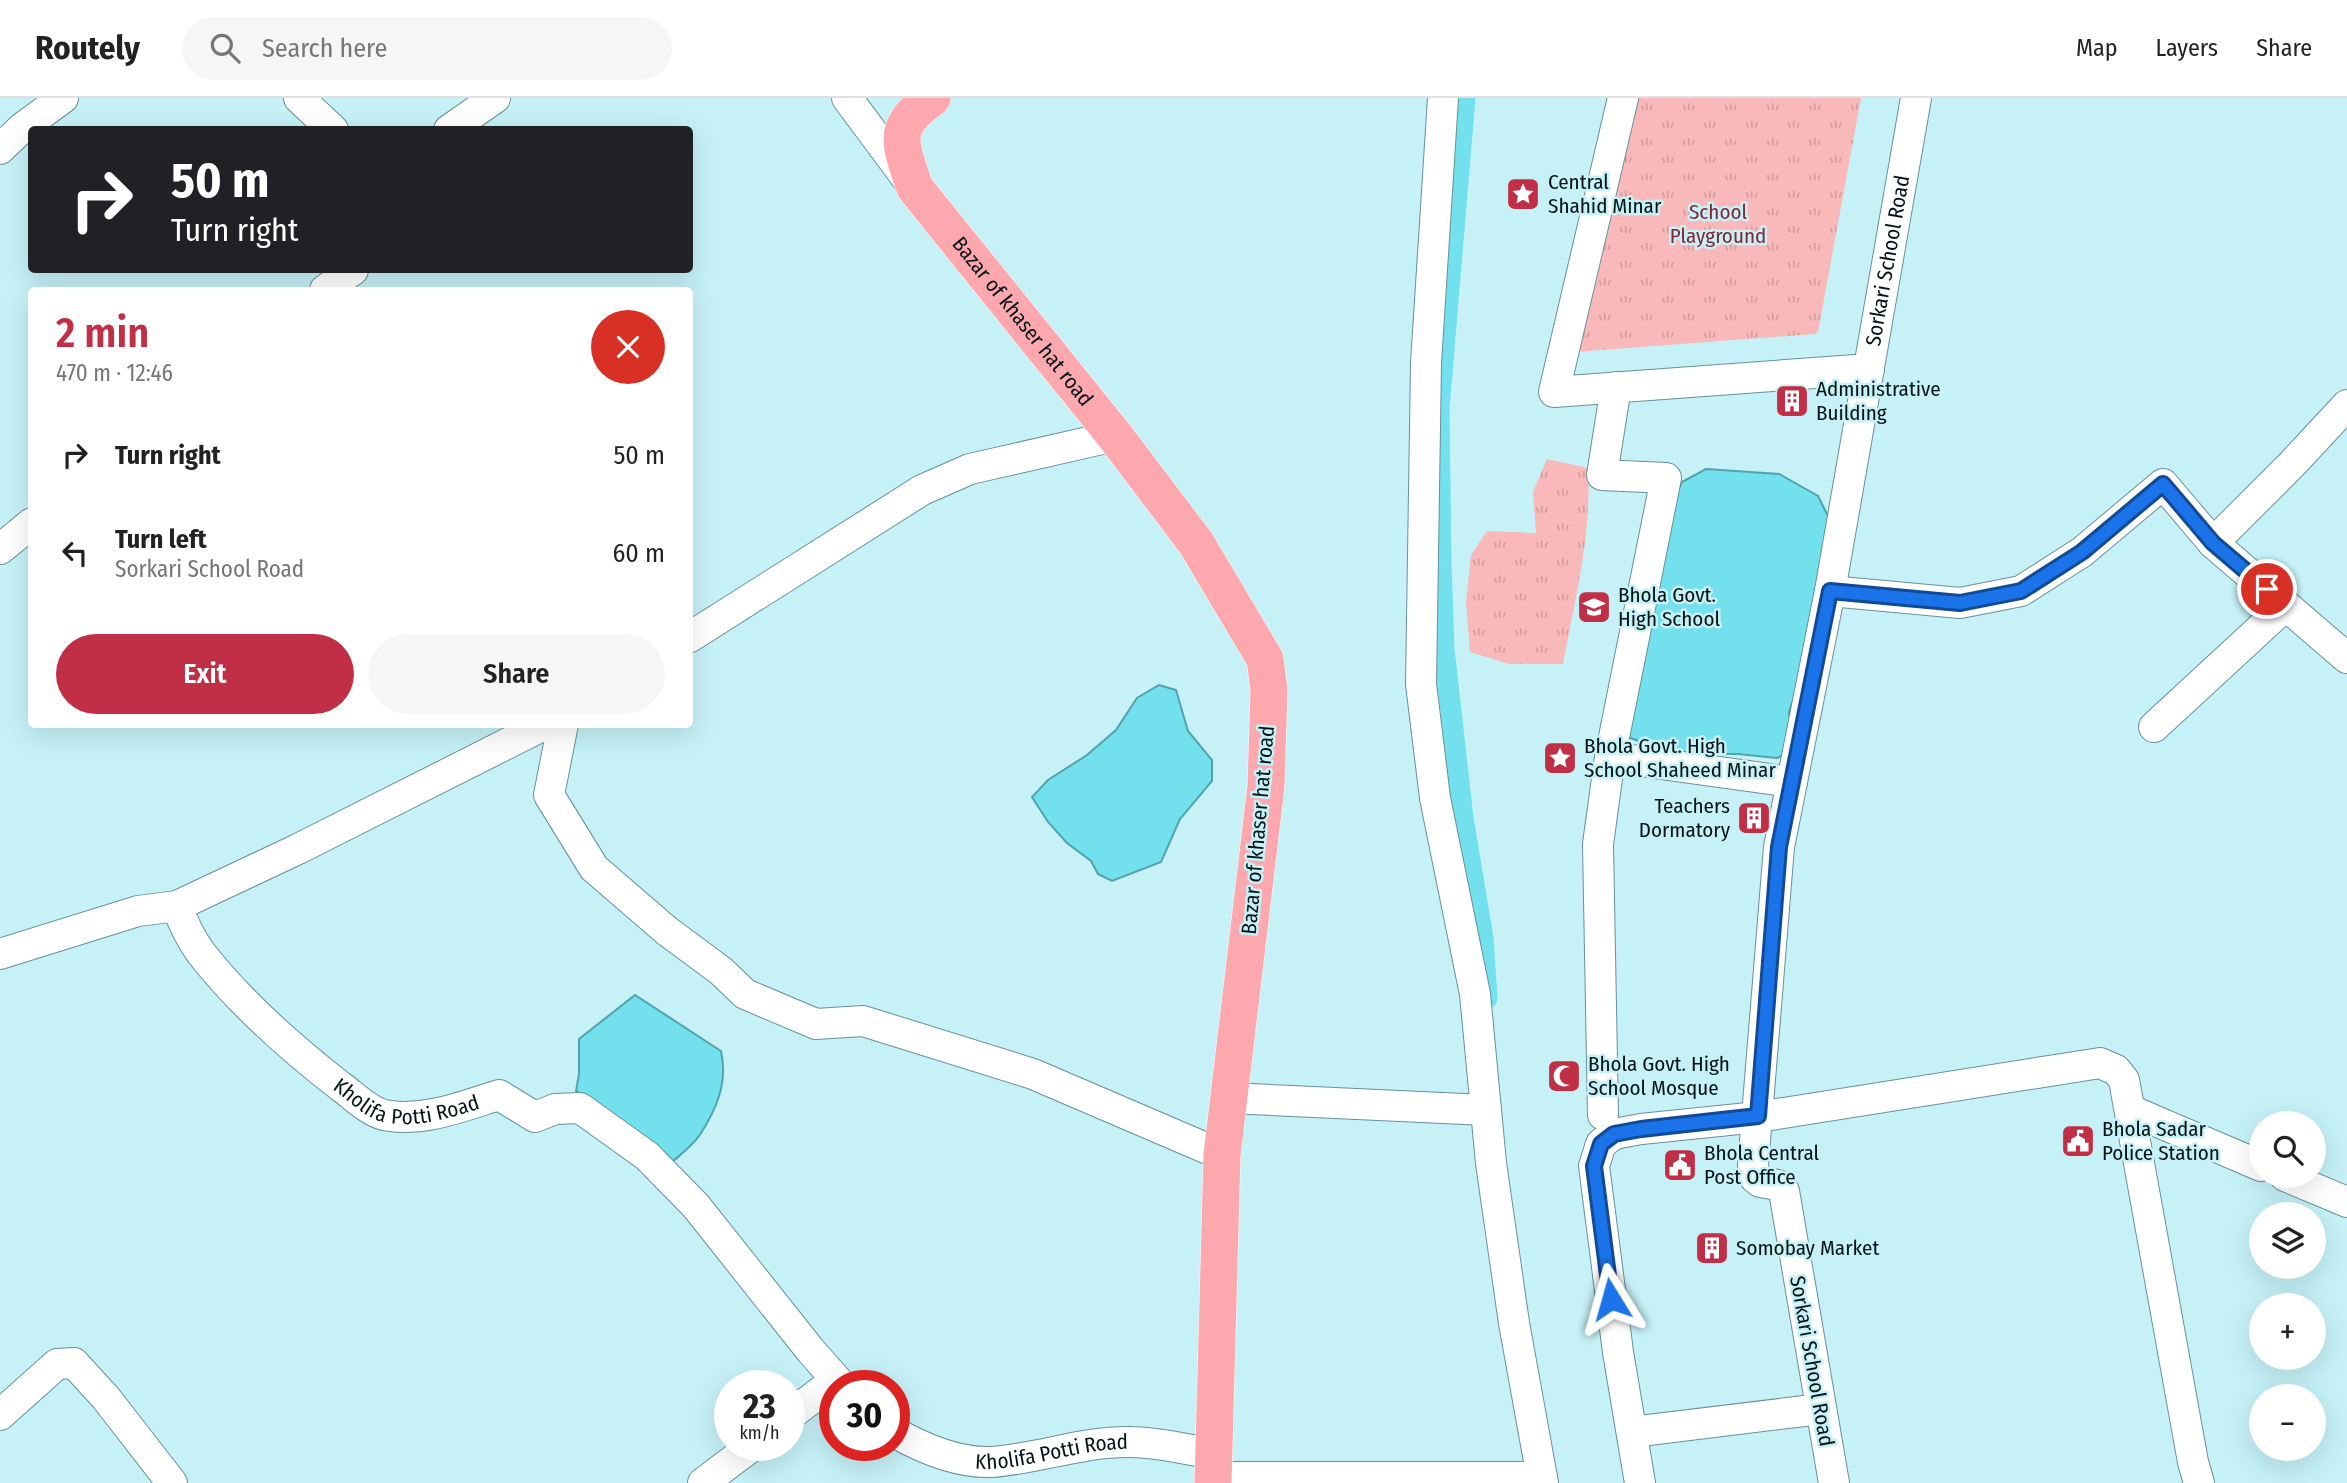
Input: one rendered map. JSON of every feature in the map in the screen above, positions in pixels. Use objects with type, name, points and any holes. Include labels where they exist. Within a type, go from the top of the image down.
[{"type":"main road","name":"Bazar of khaser hat road","points":[[932,98],[915,110],[901,134],[901,146],[915,188],[1115,436],[1196,543],[1265,659],[1269,690],[1266,786],[1222,1155],[1214,1471]]},
{"type":"street","points":[[0,149],[22,128],[63,98]]},
{"type":"street","points":[[299,98],[329,126]]},
{"type":"street","points":[[455,126],[495,98]]},
{"type":"street","points":[[847,98],[915,188]]},
{"type":"street","points":[[1443,98],[1426,377],[1421,684],[1436,798],[1475,994],[1491,1163],[1514,1323],[1543,1480]]},
{"type":"street","points":[[1623,98],[1554,392],[1869,369]]},
{"type":"street","name":"Sorkari School Road","points":[[1833,1483],[1784,1191],[1778,1185],[1760,1182],[1755,1178],[1754,1165],[1779,847],[1830,591],[1916,98]]},
{"type":"street","points":[[1602,1115],[1598,844],[1610,757],[1666,478],[1602,475],[1616,387]]},
{"type":"street","points":[[2213,543],[2347,404]]},
{"type":"street","points":[[693,635],[922,490],[970,469],[1115,436]]},
{"type":"street","points":[[1830,591],[1960,603],[2021,591],[2082,552],[2163,484],[2213,543],[2347,658]]},
{"type":"street","points":[[0,549],[28,526]]},
{"type":"street","points":[[2154,727],[2286,606]]},
{"type":"street","points":[[0,954],[138,911],[177,905],[298,849],[538,728]]},
{"type":"street","points":[[562,728],[549,795],[594,868],[667,931],[721,971],[745,994],[816,1024],[863,1021],[1033,1074],[1222,1155]]},
{"type":"street","points":[[1610,757],[1792,782]]},
{"type":"street","name":"Kholifa Potti Road","points":[[177,905],[185,928],[201,953],[253,1010],[321,1071],[382,1114],[407,1116],[447,1111],[499,1095],[535,1117],[555,1108],[580,1108],[647,1156],[696,1206],[827,1370]]},
{"type":"street","points":[[1640,1483],[1618,1352],[1594,1166],[1601,1144],[1614,1134],[1641,1129],[1758,1116],[2100,1063],[2116,1070],[2124,1080],[2199,1483]]},
{"type":"street","points":[[1229,1098],[1486,1110]]},
{"type":"street","points":[[2130,1110],[2249,1161]]},
{"type":"street","points":[[2314,1188],[2347,1202]]},
{"type":"street","points":[[0,1415],[57,1364],[74,1363],[106,1398],[163,1480]]},
{"type":"street","points":[[1632,1432],[1821,1409]]},
{"type":"street","name":"Kholifa Potti Road","points":[[910,1440],[955,1457],[989,1462],[1131,1441],[1214,1471],[1543,1480]]},
{"type":"street","points":[[703,1483],[732,1461]]},
{"type":"green space","name":"School Playground","points":[[1627,98],[1861,98],[1818,332],[1574,352]]},
{"type":"green space","points":[[1547,459],[1588,468],[1585,542],[1577,591],[1563,664],[1509,664],[1470,652],[1466,602],[1471,555],[1487,531],[1536,533],[1533,492]]},
{"type":"water","points":[[1706,469],[1779,474],[1818,496],[1834,528],[1810,651],[1789,712],[1792,751],[1777,758],[1738,754],[1692,754],[1655,747],[1625,736],[1670,510],[1682,482]]},
{"type":"water","points":[[1159,685],[1176,690],[1188,731],[1212,760],[1212,781],[1180,819],[1161,862],[1112,881],[1098,874],[1091,861],[1067,843],[1048,822],[1032,797],[1048,780],[1087,755],[1116,730],[1137,698]]},
{"type":"water","points":[[635,995],[721,1051],[723,1074],[716,1105],[696,1140],[671,1163],[576,1091],[579,1039]]},
{"type":"waterway","points":[[1465,98],[1439,408],[1441,565],[1444,649],[1463,818],[1483,938],[1487,998]]},
{"type":"place","name":"Central Shahid Minar","points":[[1523,194]]},
{"type":"place","name":"Administrative Building","points":[[1792,401]]},
{"type":"place","name":"Bhola Govt. High School","points":[[1594,607]]},
{"type":"place","name":"Bhola Govt. High School Shaheed Minar","points":[[1560,758]]},
{"type":"place","name":"Teachers Dormatory","points":[[1754,818]]},
{"type":"place","name":"Bhola Govt. High School Mosque","points":[[1564,1076]]},
{"type":"place","name":"Bhola Sadar Police Station","points":[[2078,1141]]},
{"type":"place","name":"Bhola Central Post Office","points":[[1680,1165]]},
{"type":"place","name":"Somobay Market","points":[[1712,1248]]},
{"type":"route","points":[[1611,1299],[1594,1166],[1601,1144],[1614,1134],[1641,1129],[1758,1116],[1779,847],[1830,591],[1960,603],[2021,591],[2082,552],[2163,484],[2213,543],[2267,589]]}]
